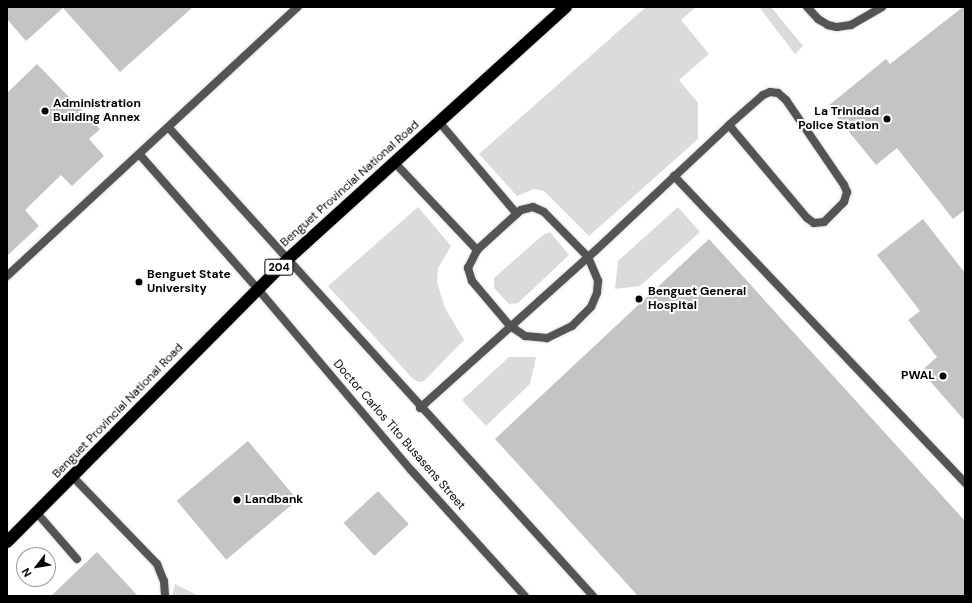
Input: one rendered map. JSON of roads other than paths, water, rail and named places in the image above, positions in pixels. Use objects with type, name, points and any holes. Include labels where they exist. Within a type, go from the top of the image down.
[{"type":"highway","name":"Benguet Provincial National Road","points":[[7,542],[73,477],[257,288],[566,7]]},
{"type":"street","points":[[7,276],[140,155],[298,7]]},
{"type":"street","points":[[807,7],[818,19],[828,25],[837,26],[851,25],[882,7]]},
{"type":"street","points":[[420,408],[588,257],[729,125],[763,95],[770,92],[778,93],[786,100],[844,185],[847,196],[844,202],[824,222],[814,223],[807,218],[729,125]]},
{"type":"street","points":[[440,123],[517,214]]},
{"type":"street","points":[[168,128],[289,258],[420,408],[593,596]]},
{"type":"street","name":"Doctor Carlos Tito Busasens Street","points":[[140,155],[257,288],[411,470],[525,596]]},
{"type":"street","points":[[395,163],[477,250]]},
{"type":"street","points":[[674,176],[965,483]]},
{"type":"street","points":[[527,208],[539,208],[588,257],[595,270],[597,293],[590,307],[572,326],[558,334],[536,338],[525,336],[510,326],[469,275],[469,261],[477,250],[517,214],[527,208]]},
{"type":"street","points":[[73,477],[157,564],[164,581],[165,596]]},
{"type":"street","points":[[37,513],[77,559]]},
{"type":"place","name":"Administration Building Annex","points":[[45,111]]},
{"type":"place","name":"La Trinidad Police Station","points":[[887,119]]},
{"type":"place","name":"Benguet State University","points":[[139,282]]},
{"type":"place","name":"Benguet General Hospital","points":[[639,299]]},
{"type":"place","name":"PWAL","points":[[943,376]]},
{"type":"place","name":"Landbank","points":[[237,500]]}]
